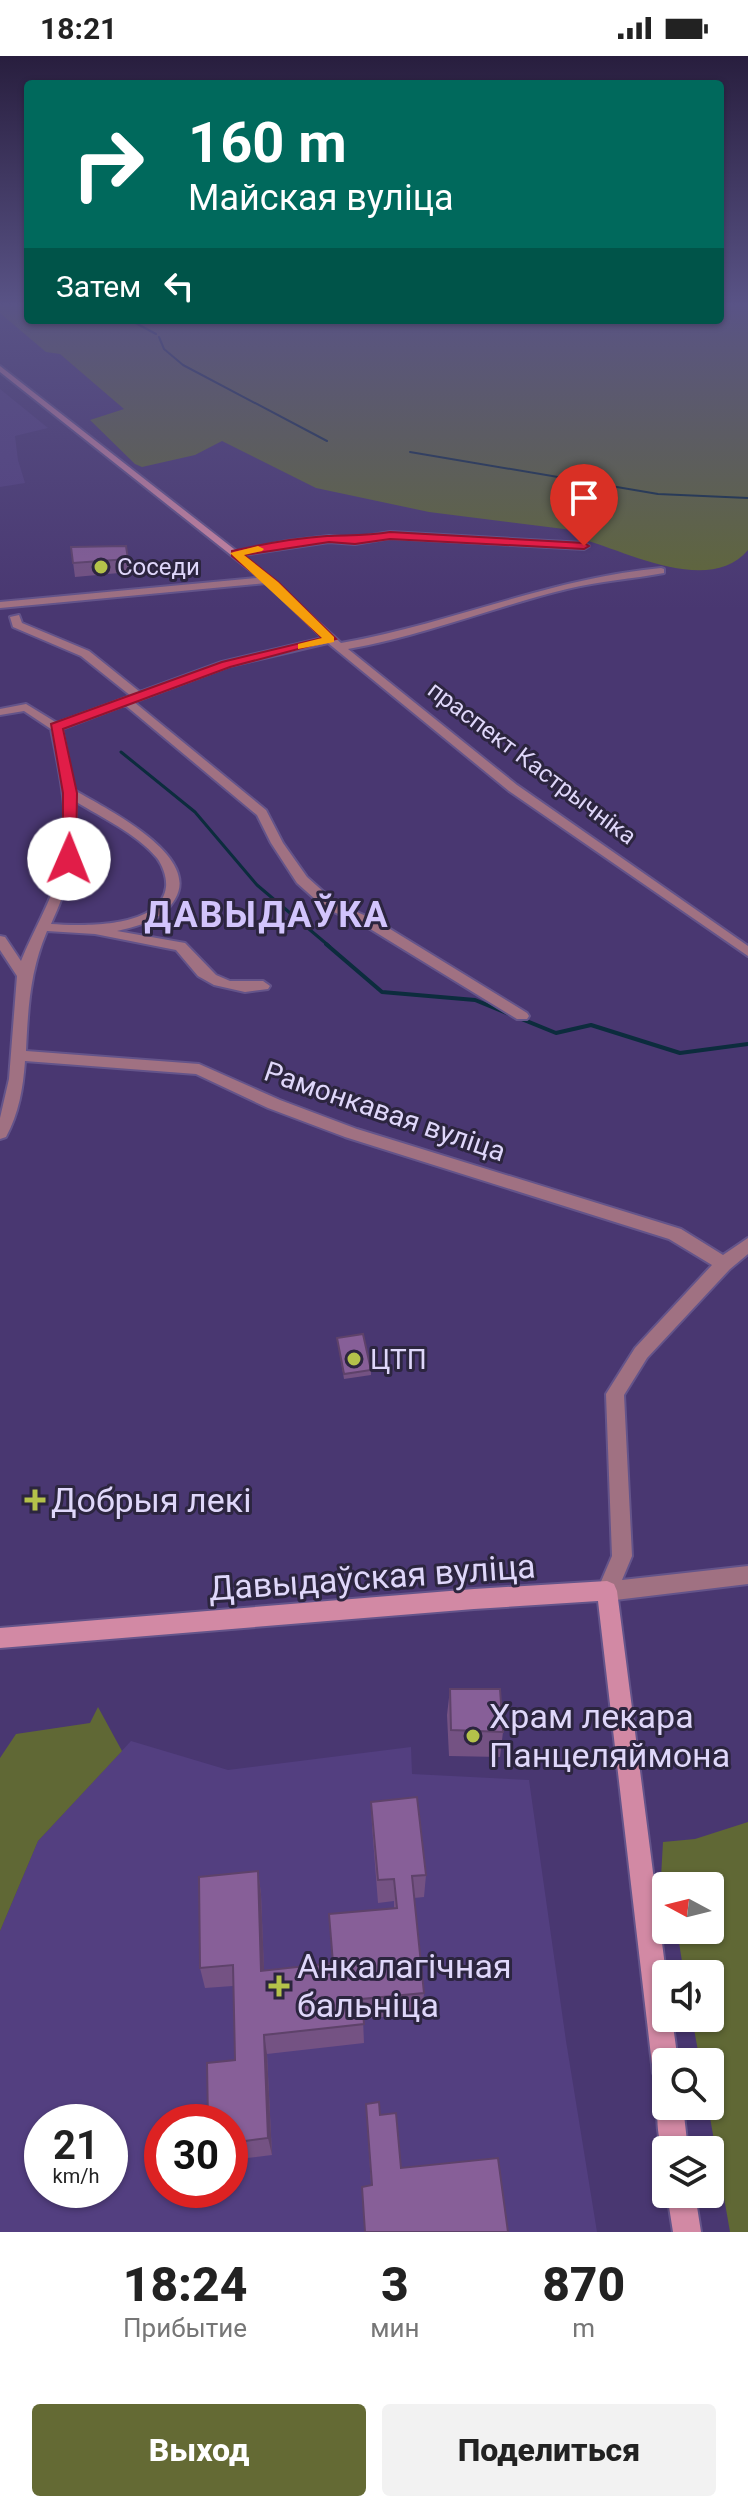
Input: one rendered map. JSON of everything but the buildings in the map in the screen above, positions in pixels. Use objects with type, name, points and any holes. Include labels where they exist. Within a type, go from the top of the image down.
[{"type":"main road","points":[[48,406],[271,582]]},
{"type":"main road","points":[[607,1591],[663,2048]]},
{"type":"main road","name":"Давыдаўская вуліца","points":[[0,1638],[607,1591]]},
{"type":"main road","points":[[683,2208],[687,2232]]},
{"type":"street","points":[[235,553],[329,539],[355,541],[390,535],[584,546]]},
{"type":"street","points":[[56,727],[226,664],[334,643],[404,634],[612,575],[661,571]]},
{"type":"street","points":[[0,608],[271,582]]},
{"type":"street","name":"праспект Кастрычніка","points":[[271,582],[334,643],[513,788],[748,952]]},
{"type":"street","points":[[15,617],[17,625],[32,634],[73,646],[87,655],[132,699],[262,813],[277,843],[302,880],[330,905],[397,938],[522,1016]]},
{"type":"street","points":[[0,712],[20,706],[33,710],[56,727],[70,793],[69,859],[24,976],[18,1055],[7,1123],[0,1133]]},
{"type":"street","points":[[70,793],[150,846],[168,865],[173,888],[171,901],[151,916],[91,930]]},
{"type":"street","points":[[43,927],[91,930],[180,946],[188,950],[197,967],[217,981],[246,989],[263,986]]},
{"type":"street","points":[[0,940],[24,976]]},
{"type":"street","name":"Рамонкавая вуліца","points":[[18,1055],[199,1069],[274,1104],[366,1138],[675,1234],[724,1264]]},
{"type":"street","points":[[607,1591],[622,1556],[615,1394],[641,1353],[724,1264],[748,1244]]},
{"type":"street","name":"Давыдаўская вуліца","points":[[607,1591],[748,1575]]},
{"type":"shaded area","points":[[0,406],[20,406],[48,428],[15,436],[25,483],[0,487]]},
{"type":"shaded area","name":"Анкалагічная бальніца","points":[[131,1741],[228,1770],[411,1747],[412,1774],[529,1780],[597,2232],[0,2232],[0,1931],[38,1841]]},
{"type":"green space","points":[[120,406],[748,406],[748,550],[732,563],[713,569],[669,567],[585,540],[588,532],[429,512],[316,488],[222,441],[195,455],[142,467],[135,464],[90,420],[124,409]]},
{"type":"green space","points":[[98,1707],[122,1751],[38,1841],[0,1931],[0,1758],[16,1734],[90,1723]]},
{"type":"green space","points":[[748,1822],[748,2232],[730,2232],[724,2198],[724,2136],[713,2136],[710,2120],[724,2120],[724,2048],[697,2048],[695,2032],[724,2032],[724,1960],[682,1960],[679,1944],[724,1944],[724,1872],[661,1872],[663,1842],[695,1839]]},
{"type":"waterway","points":[[260,406],[327,441]]},
{"type":"waterway","points":[[410,452],[658,494],[748,498]]},
{"type":"waterway","points":[[121,752],[195,812],[257,885],[329,946]]},
{"type":"waterway","points":[[326,944],[382,992],[475,1000],[556,1033],[591,1025],[680,1053],[748,1044]]},
{"type":"slow traffic","points":[[258,549],[235,553],[274,584],[330,639],[302,646]]},
{"type":"place","name":"Соседи","points":[[101,567]]},
{"type":"place","name":"ЦТП","points":[[354,1359]]},
{"type":"place","name":"Добрыя лекі","points":[[35,1500]]},
{"type":"place","name":"Храм лекара Панцеляймона","points":[[473,1736]]},
{"type":"place","name":"Анкалагічная бальніца","points":[[279,1986]]},
{"type":"district","name":"ДАВЫДАЎКА","points":[[267,914]]},
{"type":"route","points":[[69,859],[70,793],[56,727],[226,664],[330,639],[274,584],[235,553],[329,539],[355,541],[390,535],[584,546]]}]
